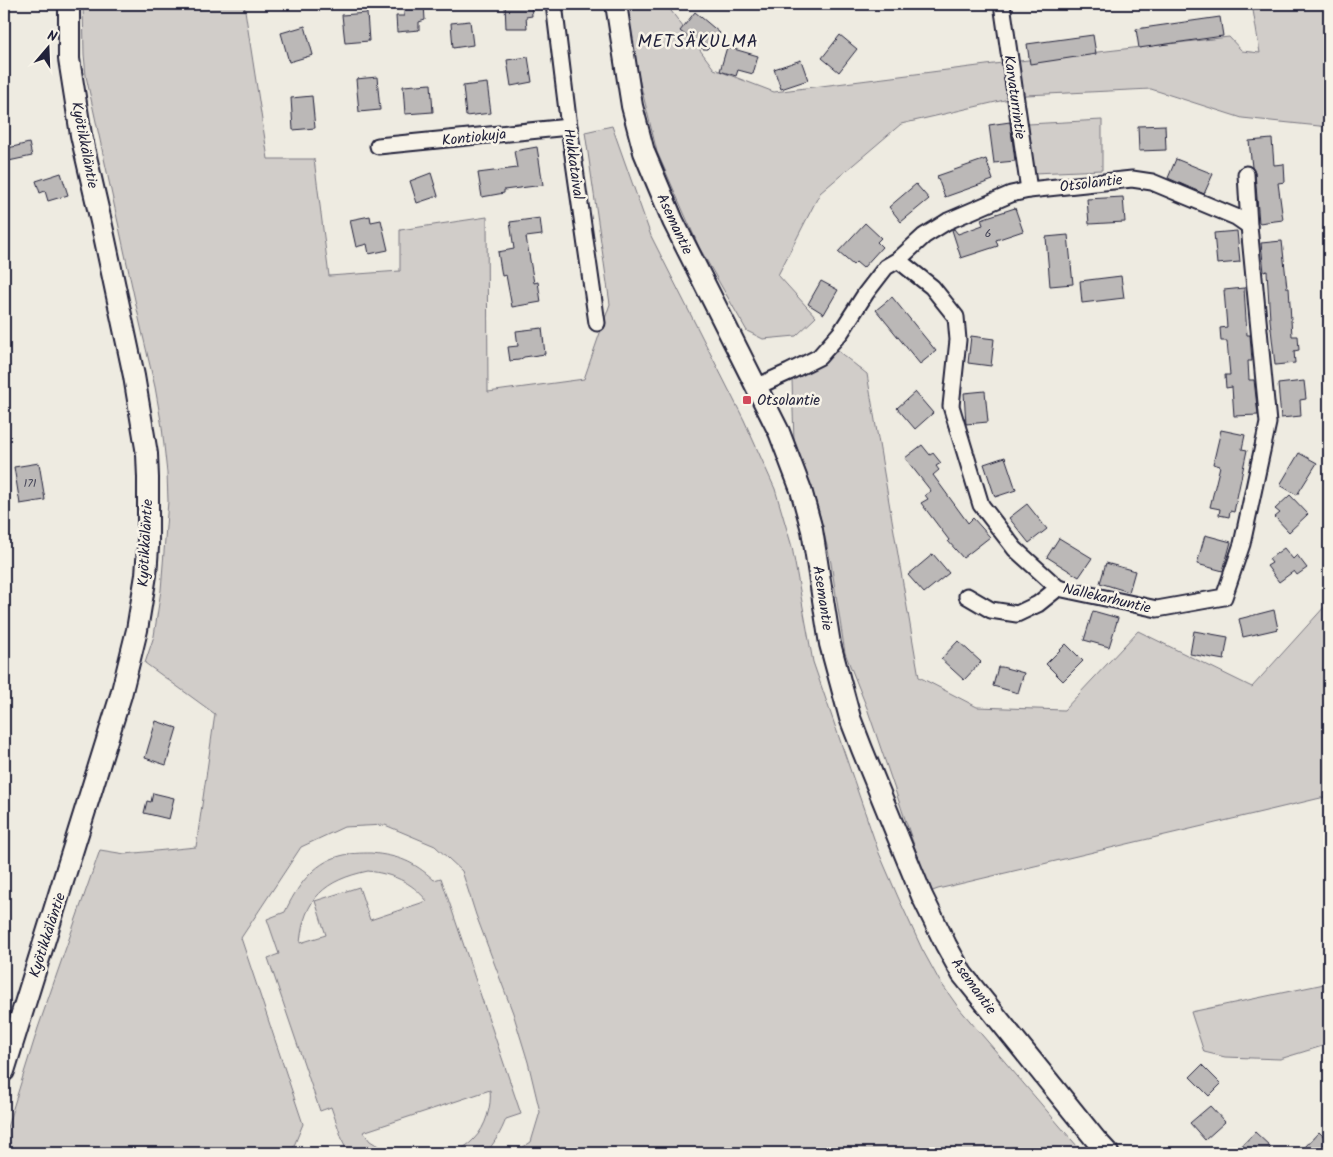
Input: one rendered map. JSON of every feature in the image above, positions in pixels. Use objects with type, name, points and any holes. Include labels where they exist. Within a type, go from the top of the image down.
[{"type":"main road","name":"Kyötikkäläntie","points":[[4,1071],[121,695],[137,630],[146,575],[148,548],[147,454],[134,376],[81,135],[69,59],[69,4]]},
{"type":"main road","name":"Asemantie","points":[[616,4],[632,106],[644,152],[673,221],[779,432],[801,490],[812,530],[830,644],[850,718],[922,896],[962,974],[1108,1153]]},
{"type":"street","name":"Hukkataival","points":[[554,4],[569,127],[597,324]]},
{"type":"street","name":"Karvaturrintie","points":[[1002,4],[1029,190]]},
{"type":"street","name":"Kontiokuja","points":[[378,146],[569,127]]},
{"type":"street","points":[[1246,174],[1249,226]]},
{"type":"street","name":"Otsolantie","points":[[756,386],[819,357],[841,332],[866,293],[886,267],[898,260],[924,236],[948,221],[1010,194],[1132,178],[1152,182],[1236,217],[1249,226]]},
{"type":"street","name":"Nallekarhuntie","points":[[898,260],[932,287],[956,316],[958,340],[951,406],[981,505],[1015,549],[1058,588],[1157,609],[1224,597],[1242,544],[1268,423],[1249,226]]},
{"type":"street","points":[[967,596],[991,610],[1017,614],[1038,604],[1058,588]]},
{"type":"shaded area","points":[[83,4],[244,4],[268,159],[314,159],[329,276],[400,271],[400,230],[487,217],[488,392],[584,379],[610,304],[585,132],[612,126],[651,236],[744,420],[775,489],[792,547],[813,662],[879,853],[898,897],[922,949],[939,980],[958,1007],[1083,1153],[514,1153],[531,1142],[540,1112],[528,1062],[513,1013],[476,915],[462,871],[435,846],[385,825],[344,827],[301,847],[241,938],[303,1124],[291,1153],[5,1153],[5,1134],[38,1028],[100,850],[125,854],[196,847],[215,714],[145,663],[154,636],[161,590],[168,501],[167,473],[155,387],[86,76]]},
{"type":"shaded area","points":[[624,4],[666,4],[714,69],[774,92],[1229,37],[1242,51],[1260,53],[1252,4],[1329,4],[1329,61],[1327,63],[1329,63],[1329,127],[1242,118],[1151,89],[1026,95],[901,124],[820,193],[778,275],[816,317],[796,336],[763,339],[747,331],[699,247],[657,152],[635,62]]},
{"type":"shaded area","points":[[1102,120],[1102,170],[1034,173],[1028,124]]},
{"type":"shaded area","points":[[838,351],[867,374],[919,677],[977,707],[1064,710],[1138,631],[1252,687],[1326,605],[1329,583],[1329,796],[930,892],[867,708],[845,653],[831,563],[818,508],[794,441],[792,380]]},
{"type":"shaded area","points":[[367,853],[381,854],[405,860],[434,880],[441,878],[521,1114],[506,1119],[498,1137],[486,1153],[454,1153],[470,1143],[482,1128],[489,1109],[490,1090],[363,1132],[370,1141],[390,1153],[347,1153],[331,1107],[320,1111],[268,958],[279,954],[267,919],[285,912],[294,894],[306,878],[322,864],[340,856]],"holes":[[[368,871],[377,872],[408,884],[427,901],[370,920],[359,887],[315,901],[326,935],[300,943],[306,914],[319,894],[329,886],[353,875]]]},
{"type":"shaded area","points":[[1329,983],[1329,1044],[1280,1059],[1225,1057],[1204,1052],[1191,1012]]},
{"type":"building","points":[[403,4],[424,4],[425,20],[419,22],[419,30],[397,32],[396,16],[404,16]]},
{"type":"building","points":[[505,4],[531,4],[532,16],[526,17],[527,28],[506,28]]},
{"type":"building","points":[[695,12],[720,33],[707,49],[703,49],[680,31]]},
{"type":"building","points":[[367,13],[369,41],[345,43],[342,15]]},
{"type":"building","points":[[1220,17],[1223,36],[1139,48],[1136,29]]},
{"type":"building","points":[[470,21],[473,45],[453,48],[451,23]]},
{"type":"building","points":[[305,26],[313,55],[289,62],[281,33]]},
{"type":"building","points":[[840,35],[857,49],[839,72],[822,58]]},
{"type":"building","points":[[1093,35],[1096,54],[1030,64],[1027,44]]},
{"type":"building","points":[[727,47],[758,56],[753,74],[738,70],[736,76],[720,71]]},
{"type":"building","points":[[528,57],[532,82],[511,86],[507,60]]},
{"type":"building","points":[[801,60],[808,80],[781,89],[774,69]]},
{"type":"building","points":[[377,77],[380,110],[359,112],[356,79]]},
{"type":"building","points":[[487,83],[491,113],[466,116],[463,86]]},
{"type":"building","points":[[431,84],[433,112],[405,114],[403,86]]},
{"type":"building","points":[[312,96],[315,128],[293,130],[291,98]]},
{"type":"building","points":[[1010,122],[1015,161],[994,163],[989,125]]},
{"type":"building","points":[[1165,125],[1166,150],[1139,151],[1138,126]]},
{"type":"building","points":[[1272,139],[1274,165],[1284,164],[1285,182],[1278,183],[1283,220],[1259,223],[1255,173],[1252,167],[1249,141]]},
{"type":"building","points":[[29,143],[32,156],[4,162],[4,149]]},
{"type":"building","points":[[537,147],[543,185],[504,190],[504,193],[482,197],[478,173],[517,168],[514,151]]},
{"type":"building","points":[[986,159],[993,180],[945,197],[937,176]]},
{"type":"building","points":[[1176,159],[1213,174],[1204,194],[1168,178]]},
{"type":"building","points":[[61,173],[68,195],[48,201],[45,191],[40,193],[36,181]]},
{"type":"building","points":[[431,173],[438,196],[417,203],[410,181]]},
{"type":"building","points":[[916,184],[929,199],[901,222],[889,207]]},
{"type":"building","points":[[1123,197],[1125,222],[1089,224],[1087,199]]},
{"type":"building","points":[[1015,208],[1023,231],[996,240],[998,246],[961,258],[952,230],[954,229],[958,234],[983,225],[981,219]]},
{"type":"building","points":[[370,216],[371,222],[381,220],[388,250],[369,254],[367,244],[356,247],[350,220]]},
{"type":"building","points":[[540,218],[542,235],[526,237],[534,283],[538,282],[541,302],[512,307],[506,275],[502,276],[498,252],[514,249],[510,222]]},
{"type":"building","points":[[865,223],[881,238],[877,242],[882,247],[863,268],[856,262],[853,265],[838,252]]},
{"type":"building","points":[[1237,231],[1240,262],[1217,264],[1214,233]]},
{"type":"building","points":[[1068,235],[1073,284],[1050,286],[1046,237]]},
{"type":"building","points":[[1282,241],[1287,288],[1289,288],[1292,336],[1298,336],[1299,350],[1294,351],[1295,363],[1275,365],[1267,271],[1264,272],[1261,243]]},
{"type":"building","points":[[1121,276],[1124,298],[1082,303],[1080,281]]},
{"type":"building","points":[[821,281],[838,290],[824,314],[808,304]]},
{"type":"building","points":[[1244,288],[1247,335],[1250,335],[1252,361],[1248,361],[1249,380],[1254,380],[1258,415],[1234,416],[1232,387],[1226,388],[1225,375],[1230,375],[1227,341],[1221,341],[1220,328],[1227,327],[1224,290]]},
{"type":"building","points":[[892,297],[936,351],[920,364],[876,310]]},
{"type":"building","points":[[542,328],[545,354],[510,361],[508,347],[518,346],[516,331]]},
{"type":"building","points":[[971,336],[994,339],[991,366],[968,363]]},
{"type":"building","points":[[1304,381],[1306,399],[1300,400],[1301,416],[1281,418],[1278,384]]},
{"type":"building","points":[[985,391],[988,422],[966,424],[964,393]]},
{"type":"building","points":[[915,392],[933,413],[915,429],[897,408]]},
{"type":"building","points":[[1221,430],[1245,435],[1242,449],[1247,450],[1234,512],[1230,511],[1229,517],[1219,515],[1220,509],[1210,507],[1220,466],[1213,464]]},
{"type":"building","points":[[922,445],[930,455],[933,453],[941,463],[936,466],[939,470],[933,475],[968,523],[973,518],[990,537],[963,558],[948,541],[921,503],[928,499],[925,495],[931,491],[905,458]]},
{"type":"building","points":[[1299,453],[1317,463],[1297,495],[1280,485]]},
{"type":"building","points":[[1005,457],[1016,490],[995,497],[984,464]]},
{"type":"building","points":[[39,463],[45,500],[20,504],[14,467]]},
{"type":"building","points":[[1290,495],[1308,514],[1289,532],[1275,517],[1280,513],[1275,509]]},
{"type":"building","points":[[1027,504],[1047,529],[1029,543],[1009,518]]},
{"type":"building","points":[[1205,535],[1231,542],[1223,571],[1197,564]]},
{"type":"building","points":[[1059,538],[1092,558],[1079,577],[1047,557]]},
{"type":"building","points":[[1284,548],[1293,559],[1297,555],[1307,568],[1297,575],[1294,571],[1279,582],[1267,566],[1272,563],[1269,559]]},
{"type":"building","points":[[933,554],[949,573],[924,593],[908,575]]},
{"type":"building","points":[[1106,563],[1135,571],[1129,592],[1100,583]]},
{"type":"building","points":[[1274,610],[1278,629],[1243,637],[1239,619]]},
{"type":"building","points":[[1093,611],[1118,618],[1109,647],[1084,640]]},
{"type":"building","points":[[1194,631],[1228,637],[1224,660],[1190,654]]},
{"type":"building","points":[[958,641],[981,662],[964,680],[941,659]]},
{"type":"building","points":[[1066,644],[1083,661],[1063,681],[1046,664]]},
{"type":"building","points":[[998,667],[1024,673],[1018,693],[993,686]]},
{"type":"building","points":[[156,721],[177,728],[166,765],[145,758]]},
{"type":"building","points":[[153,793],[174,798],[169,819],[144,813],[147,801],[151,802]]},
{"type":"building","points":[[1202,1065],[1221,1084],[1209,1096],[1190,1077]]},
{"type":"building","points":[[1210,1106],[1225,1122],[1205,1140],[1190,1123]]},
{"type":"building","points":[[1255,1132],[1271,1147],[1266,1153],[1235,1153]]},
{"type":"building","points":[[1319,1132],[1328,1141],[1323,1146],[1329,1153],[1312,1153],[1305,1147]]},
{"type":"place","name":"Otsolantie","points":[[747,400]]},
{"type":"district","name":"METSÄKULMA","points":[[698,41]]}]
